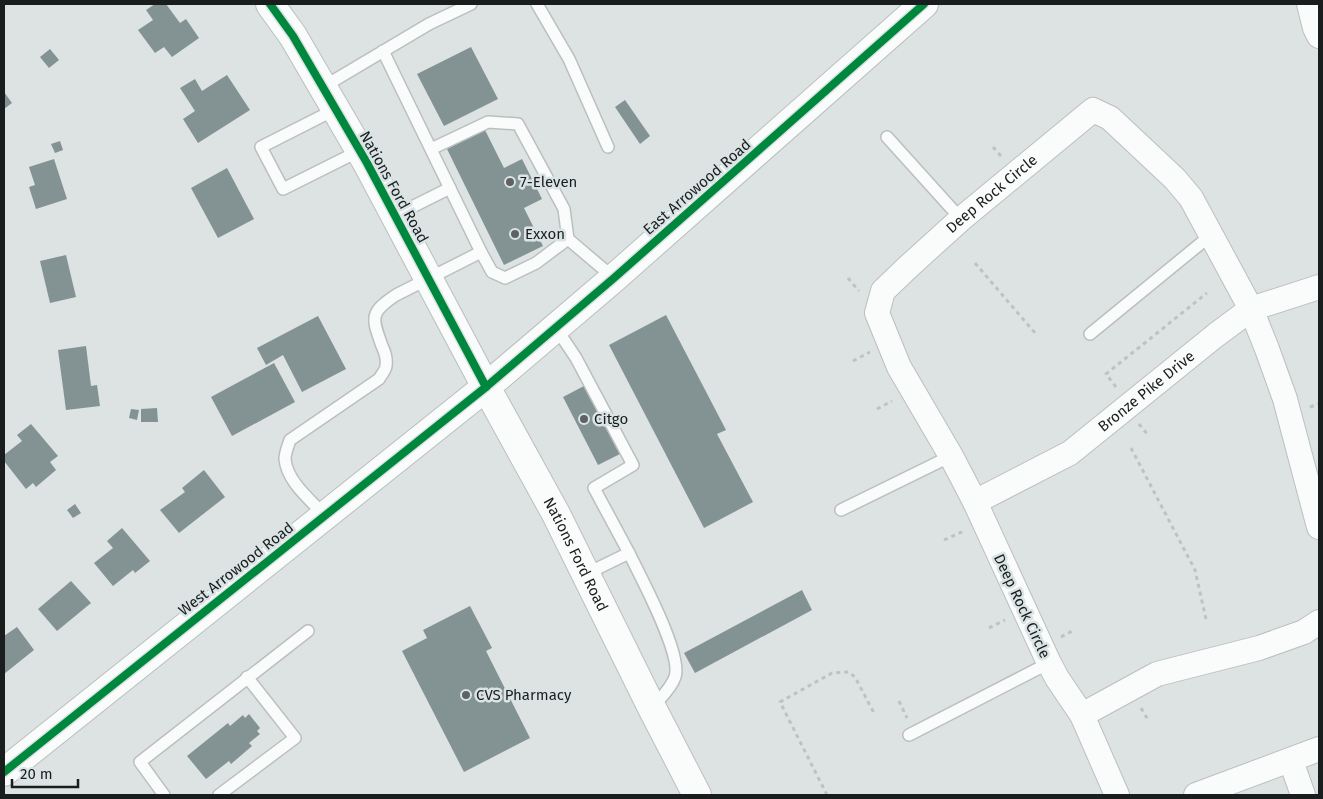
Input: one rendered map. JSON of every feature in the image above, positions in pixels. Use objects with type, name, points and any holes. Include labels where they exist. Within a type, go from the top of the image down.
[{"type":"main road","name":"Nations Ford Road","points":[[270,4],[330,98],[556,514],[697,795]]},
{"type":"main road","name":"East Arrowood Road","points":[[486,387],[614,278],[924,4]]},
{"type":"main road","name":"West Arrowood Road","points":[[4,772],[486,387]]},
{"type":"street","points":[[1309,4],[1319,36]]},
{"type":"street","name":"Deep Rock Circle","points":[[1117,795],[1082,715],[1049,663],[975,502],[951,456],[899,367],[877,313],[883,291],[961,219],[1093,110],[1110,118],[1176,179],[1191,198],[1251,309],[1284,399],[1319,526]]},
{"type":"street","name":"Bronze Pike Drive","points":[[975,502],[1070,453],[1251,309],[1319,287]]},
{"type":"street","points":[[1082,715],[1157,674],[1259,648],[1304,632],[1319,622]]},
{"type":"street","points":[[1196,795],[1319,749]]},
{"type":"street","points":[[1291,760],[1303,795]]},
{"type":"lane","points":[[359,151],[283,189],[261,147],[330,98],[383,51],[429,24],[471,4]]},
{"type":"lane","points":[[538,4],[569,59],[608,146]]},
{"type":"lane","points":[[383,51],[492,272],[505,278],[536,263],[568,239]]},
{"type":"lane","points":[[431,149],[488,122],[518,124],[564,209],[568,239],[614,278]]},
{"type":"lane","points":[[888,137],[961,219]]},
{"type":"lane","points":[[394,216],[450,188]]},
{"type":"lane","points":[[1090,334],[1211,235]]},
{"type":"lane","points":[[325,516],[299,487],[288,470],[285,457],[290,440],[379,379],[386,367],[386,355],[374,323],[376,312],[384,303],[396,295],[482,252]]},
{"type":"lane","points":[[556,328],[576,358],[633,464],[594,488],[629,553],[662,624],[675,661],[676,676],[666,692],[652,708]]},
{"type":"lane","points":[[841,510],[951,456]]},
{"type":"lane","points":[[585,574],[629,553]]},
{"type":"lane","points":[[164,795],[140,762],[308,631]]},
{"type":"lane","points":[[909,734],[1049,663]]},
{"type":"lane","points":[[219,795],[295,738],[248,677]]},
{"type":"path","points":[[975,263],[1035,333]]},
{"type":"path","points":[[1112,382],[1106,374],[1208,293]]},
{"type":"path","points":[[1131,448],[1195,570],[1206,619]]},
{"type":"path","points":[[827,795],[780,702],[832,673],[849,672],[855,677],[874,714]]},
{"type":"building","points":[[155,4],[166,4],[180,23],[186,19],[199,38],[172,57],[164,47],[155,53],[138,30],[153,20],[146,10]]},
{"type":"building","points":[[471,47],[498,99],[444,126],[417,74]]},
{"type":"building","points":[[50,49],[59,60],[49,68],[40,57]]},
{"type":"building","points":[[227,75],[250,110],[198,143],[183,119],[195,111],[180,88],[195,79],[202,91]]},
{"type":"building","points":[[4,92],[12,103],[4,109]]},
{"type":"building","points":[[625,100],[650,136],[640,144],[615,107]]},
{"type":"building","points":[[485,130],[504,168],[522,159],[542,199],[524,208],[543,246],[504,265],[447,149]]},
{"type":"building","points":[[60,141],[63,150],[55,153],[51,144]]},
{"type":"building","points":[[54,159],[67,199],[36,209],[29,187],[35,185],[29,167]]},
{"type":"building","points":[[227,168],[254,219],[218,238],[191,188]]},
{"type":"building","points":[[66,255],[76,297],[50,303],[40,261]]},
{"type":"building","points":[[666,315],[726,430],[717,434],[753,502],[704,528],[609,345]]},
{"type":"building","points":[[318,316],[346,369],[302,392],[283,355],[266,365],[257,348]]},
{"type":"building","points":[[86,346],[91,386],[97,385],[100,406],[66,410],[58,350]]},
{"type":"building","points":[[274,363],[295,402],[232,436],[211,397]]},
{"type":"building","points":[[584,386],[620,454],[598,465],[563,397]]},
{"type":"building","points":[[157,408],[158,422],[141,422],[141,409]]},
{"type":"building","points":[[131,409],[139,410],[137,420],[129,418]]},
{"type":"building","points":[[31,424],[58,456],[50,462],[56,470],[36,487],[33,483],[26,489],[4,461],[4,455],[22,441],[17,435]]},
{"type":"building","points":[[204,470],[225,497],[179,533],[160,510],[185,492],[182,488]]},
{"type":"building","points":[[75,504],[81,513],[73,518],[67,510]]},
{"type":"building","points":[[122,528],[150,561],[135,573],[133,570],[113,586],[94,563],[113,548],[107,541]]},
{"type":"building","points":[[71,581],[91,603],[57,631],[38,609]]},
{"type":"building","points":[[802,590],[812,610],[695,673],[684,653]]},
{"type":"building","name":"CVS Pharmacy","points":[[470,606],[492,648],[486,651],[530,738],[464,772],[402,651],[427,638],[423,630]]},
{"type":"building","points":[[17,627],[34,650],[4,674],[4,636]]},
{"type":"building","points":[[249,714],[260,728],[257,731],[260,734],[249,743],[252,746],[231,764],[229,761],[206,779],[187,756],[228,723],[230,726],[243,715],[245,718]]},
{"type":"cycle path","points":[[270,4],[293,36],[367,163],[486,387]]},
{"type":"cycle path","points":[[4,772],[486,387],[614,278],[924,4]]},
{"type":"place","name":"7-Eleven","points":[[510,182]]},
{"type":"place","name":"Exxon","points":[[515,234]]},
{"type":"place","name":"Citgo","points":[[584,419]]},
{"type":"place","name":"CVS Pharmacy","points":[[466,695]]}]
